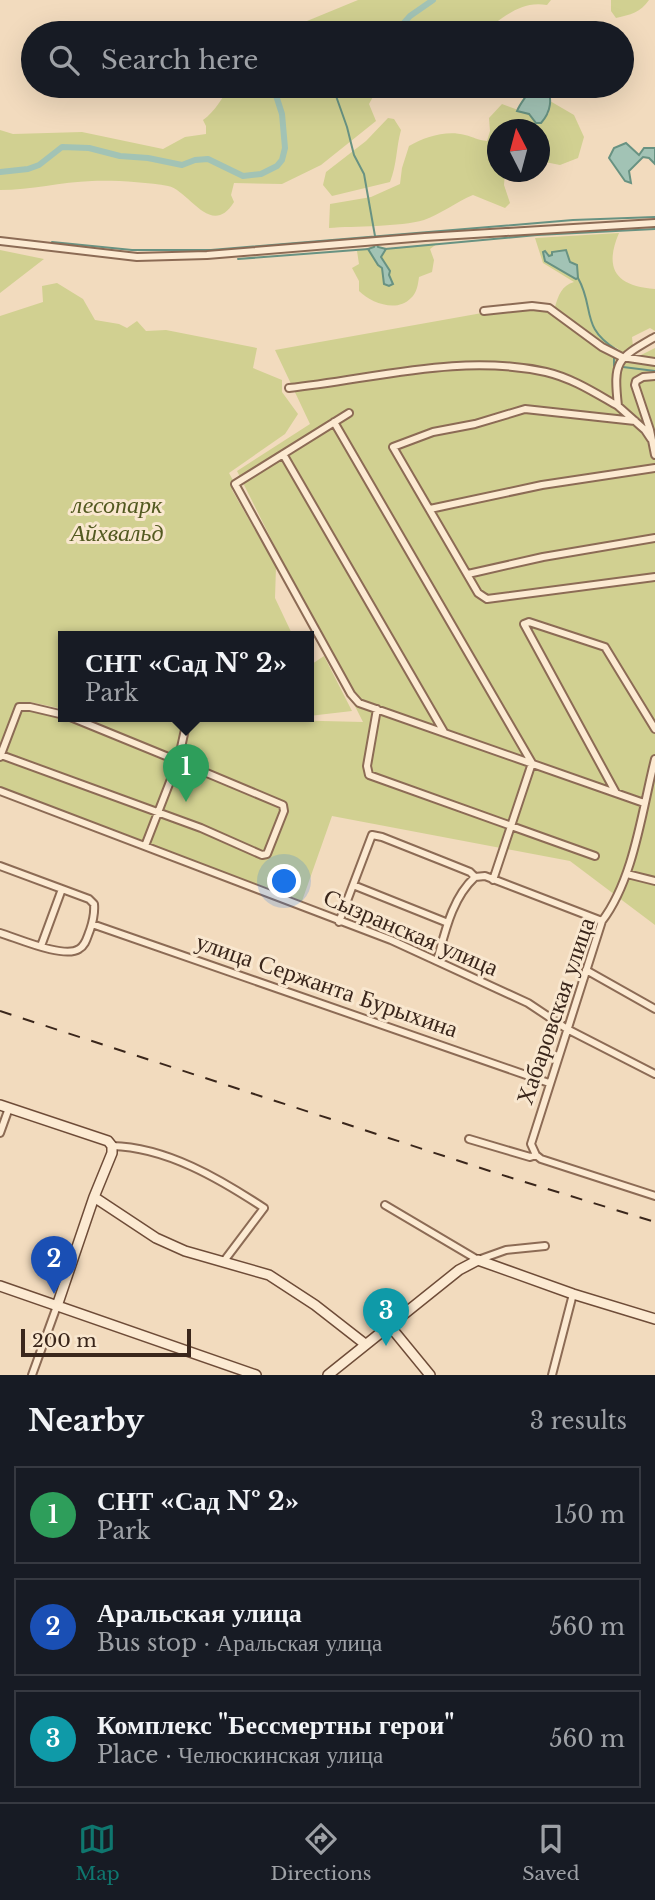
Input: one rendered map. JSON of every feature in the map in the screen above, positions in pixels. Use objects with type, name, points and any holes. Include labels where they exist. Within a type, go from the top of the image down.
[{"type":"street","points":[[0,241],[137,257],[207,255],[425,237],[655,223]]},
{"type":"street","points":[[484,311],[531,306],[549,307],[602,347],[622,357],[655,362]]},
{"type":"street","points":[[618,406],[616,383],[622,357],[655,337]]},
{"type":"street","points":[[289,388],[448,365],[546,372],[579,383],[618,406],[651,439]]},
{"type":"street","points":[[655,376],[643,377],[636,381],[635,385],[655,455]]},
{"type":"street","points":[[635,421],[525,409],[406,440],[393,447],[478,593],[487,599],[655,577]]},
{"type":"street","points":[[349,413],[235,484],[351,694],[359,703],[644,803]]},
{"type":"street","points":[[334,422],[531,763],[493,880]]},
{"type":"street","points":[[283,454],[444,732]]},
{"type":"street","points":[[430,509],[542,485],[655,468]]},
{"type":"street","points":[[468,574],[543,557],[655,538]]},
{"type":"street","points":[[616,793],[524,624],[529,622],[605,646],[655,729]]},
{"type":"street","points":[[58,713],[30,706],[19,707],[0,756],[201,828],[262,855],[267,854],[284,811],[283,805],[83,722]]},
{"type":"street","points":[[377,709],[367,766],[369,775],[595,856]]},
{"type":"street","points":[[145,846],[178,761],[186,725]]},
{"type":"street","name":"Хабаровская улица","points":[[536,1156],[531,1144],[533,1137],[602,921],[611,909],[627,874],[644,803],[651,789],[655,759]]},
{"type":"street","name":"Сызранская улица","points":[[0,791],[391,940],[528,1003],[567,1029],[655,1074]]},
{"type":"street","points":[[339,922],[372,835],[470,872],[475,877]]},
{"type":"street","points":[[0,866],[89,899],[94,904],[95,913],[82,948],[75,952],[61,952],[0,933]]},
{"type":"street","points":[[627,874],[655,881]]},
{"type":"street","points":[[437,961],[448,923],[465,886],[475,877],[485,876],[602,921]]},
{"type":"street","points":[[353,885],[448,923]]},
{"type":"street","points":[[41,946],[62,889]]},
{"type":"street","name":"улица Сержанта Бурыхина","points":[[92,924],[550,1083]]},
{"type":"street","points":[[586,970],[655,1009]]},
{"type":"street","points":[[0,1133],[5,1106],[108,1141],[113,1146],[130,1146],[186,1165],[232,1188],[264,1208],[224,1261]]},
{"type":"street","points":[[470,1139],[530,1157],[536,1156],[655,1196]]},
{"type":"street","points":[[32,1375],[113,1146]]},
{"type":"street","points":[[94,1197],[156,1238],[185,1251],[269,1275],[315,1305],[365,1344]]},
{"type":"street","points":[[385,1205],[478,1260],[573,1294],[655,1319]]},
{"type":"street","points":[[328,1375],[459,1270],[506,1250],[545,1246]]},
{"type":"street","points":[[0,1286],[256,1375]]},
{"type":"street","points":[[552,1375],[573,1294]]},
{"type":"street","points":[[389,1325],[430,1375]]},
{"type":"green space","points":[[358,0],[551,0],[547,5],[536,4],[510,13],[498,21],[307,21]]},
{"type":"green space","points":[[611,0],[649,0],[635,12],[616,18],[611,11]]},
{"type":"green space","points":[[223,98],[372,98],[369,104],[376,121],[321,165],[282,184],[234,183],[231,195],[234,202],[217,216],[200,209],[176,189],[150,183],[92,181],[0,190],[0,130],[13,134],[82,132],[163,149],[185,137],[206,134],[203,120]]},
{"type":"green space","points":[[550,101],[574,115],[584,137],[578,158],[560,165],[550,163],[550,119],[544,119],[549,113]]},
{"type":"green space","points":[[502,104],[529,114],[533,119],[489,119]]},
{"type":"green space","points":[[388,118],[394,119],[401,130],[390,182],[332,196],[323,185],[326,172],[366,141]]},
{"type":"green space","points":[[450,133],[487,141],[487,182],[504,182],[510,203],[505,208],[473,195],[424,220],[390,225],[329,228],[330,204],[371,197],[400,184],[409,146],[429,137]]},
{"type":"green space","points":[[619,233],[613,256],[616,273],[630,284],[655,289],[655,331],[650,328],[632,337],[633,347],[623,354],[617,348],[604,344],[558,311],[555,307],[559,295],[566,286],[574,282],[543,263],[535,238]]},
{"type":"green space","points":[[376,241],[378,247],[385,249],[438,243],[430,249],[434,260],[432,272],[419,277],[415,294],[399,305],[384,305],[359,291],[359,281],[352,268],[359,264],[357,251],[373,247]]},
{"type":"green space","points":[[0,250],[44,259],[0,293]]},
{"type":"green space","name":"лесопарк Айхвальд","points":[[57,283],[83,299],[95,320],[127,328],[137,321],[146,331],[166,330],[257,348],[253,368],[282,380],[282,392],[298,414],[285,434],[229,473],[235,484],[232,490],[276,567],[275,598],[291,631],[58,631],[58,708],[30,702],[18,703],[58,712],[58,722],[363,722],[237,471],[310,424],[275,350],[538,303],[625,363],[655,348],[655,925],[570,861],[332,816],[302,901],[0,788],[0,747],[17,703],[0,744],[0,316],[43,302],[42,286]]},
{"type":"green space","points":[[324,656],[352,711],[314,715],[314,663]]},
{"type":"shaded area","points":[[524,98],[550,98],[549,110],[544,119],[533,119],[529,114],[517,111]]},
{"type":"shaded area","points":[[626,143],[639,155],[644,148],[655,148],[655,164],[649,158],[643,157],[629,171],[631,183],[625,181],[609,158],[614,148]]},
{"type":"shaded area","points":[[376,241],[378,247],[386,249],[381,257],[390,271],[393,284],[389,286],[384,284],[382,268],[368,249],[374,247]]},
{"type":"shaded area","points":[[566,250],[570,262],[577,265],[576,279],[545,261],[543,252],[549,256],[552,252]]},
{"type":"waterway","points":[[406,21],[433,0]]},
{"type":"waterway","points":[[0,172],[39,165],[62,147],[89,148],[120,156],[182,165],[208,159],[243,176],[261,174],[277,166],[282,160],[285,148],[282,114],[277,98]]},
{"type":"waterway","points":[[337,98],[354,155],[364,174],[375,236]]},
{"type":"waterway","points":[[52,242],[132,250],[211,250],[573,220],[655,217]]},
{"type":"waterway","points":[[385,249],[537,235],[655,229]]},
{"type":"waterway","points":[[238,259],[369,249]]},
{"type":"waterway","points":[[578,278],[593,325],[605,342],[617,350]]},
{"type":"waterway","points":[[614,357],[614,366]]},
{"type":"waterway","points":[[623,367],[655,371]]},
{"type":"railway","points":[[0,1011],[499,1174],[655,1222]]},
{"type":"place","name":"СНТ «Сад № 2»","points":[[186,802]]},
{"type":"place","name":"Аральская улица","points":[[54,1294]]},
{"type":"place","name":"Комплекс \"Бессмертны герои\"","points":[[386,1346]]}]
